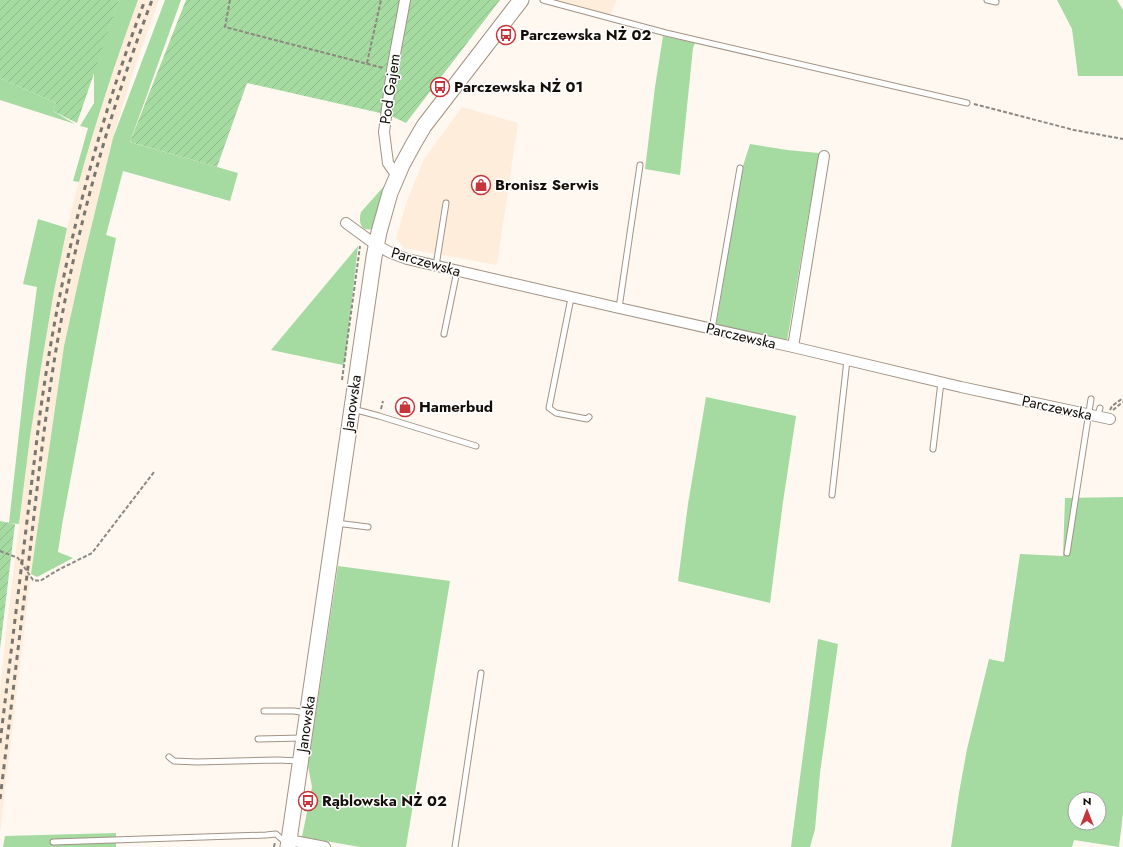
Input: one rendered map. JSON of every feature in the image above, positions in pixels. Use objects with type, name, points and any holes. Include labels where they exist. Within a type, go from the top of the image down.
[{"type":"street","name":"Pod Gajem","points":[[397,176],[388,163],[384,132],[392,70],[405,0]]},
{"type":"street","name":"Janowska","points":[[289,844],[376,245],[386,206],[397,176],[424,126],[521,0]]},
{"type":"street","points":[[792,347],[824,156]]},
{"type":"street","name":"Parczewska","points":[[346,223],[376,245],[407,259],[941,382],[1100,415]]},
{"type":"street","points":[[289,844],[325,847]]},
{"type":"lane","points":[[542,0],[666,33],[967,102]]},
{"type":"lane","points":[[987,0],[996,2]]},
{"type":"lane","points":[[619,308],[640,165]]},
{"type":"lane","points":[[712,329],[740,168]]},
{"type":"lane","points":[[436,266],[446,203]]},
{"type":"lane","points":[[444,334],[457,271]]},
{"type":"lane","points":[[572,298],[549,408],[556,413],[587,419],[589,417]]},
{"type":"lane","points":[[832,495],[848,360]]},
{"type":"lane","points":[[933,449],[941,382]]},
{"type":"lane","points":[[1067,553],[1100,415],[1091,398]]},
{"type":"lane","points":[[352,408],[476,446]]},
{"type":"lane","points":[[335,523],[368,528]]},
{"type":"lane","points":[[455,847],[481,673]]},
{"type":"lane","points":[[264,712],[308,713]]},
{"type":"lane","points":[[258,739],[304,738]]},
{"type":"lane","points":[[169,757],[174,761],[197,762],[277,760],[301,761]]},
{"type":"lane","points":[[53,842],[276,834],[289,844]]},
{"type":"path","points":[[230,0],[225,27],[392,70]]},
{"type":"path","points":[[367,64],[381,0]]},
{"type":"path","points":[[967,102],[1074,130],[1123,139]]},
{"type":"path","points":[[1100,415],[1123,398]]},
{"type":"path","points":[[0,551],[18,558],[33,580],[40,581],[92,553],[154,472]]},
{"type":"shaded area","points":[[138,0],[159,0],[135,66],[113,138],[64,346],[31,574],[0,833],[0,692],[30,437],[41,367],[54,291],[67,228],[79,182],[101,108]]},
{"type":"shaded area","points":[[555,0],[617,0],[610,15]]},
{"type":"shaded area","points":[[462,107],[518,123],[497,265],[404,248],[396,238],[407,201],[424,159]]},
{"type":"green space","points":[[0,0],[119,0],[77,123],[53,111],[56,103],[0,78]]},
{"type":"green space","points":[[119,0],[138,0],[92,136],[79,182],[73,181],[88,128],[80,126],[94,103],[94,71]]},
{"type":"green space","points":[[165,0],[181,0],[130,142],[126,141],[238,173],[230,201],[123,171],[106,235],[116,238],[58,552],[73,558],[37,577],[31,574],[64,346],[113,138]]},
{"type":"green space","points":[[186,0],[500,0],[406,123],[389,115],[247,83],[217,167],[130,142]]},
{"type":"green space","points":[[1057,0],[1117,0],[1123,10],[1123,76],[1078,76],[1072,29]]},
{"type":"green space","points":[[663,36],[695,43],[693,48],[680,175],[645,169]]},
{"type":"green space","points":[[0,78],[56,103],[53,111],[75,124],[0,100]]},
{"type":"green space","points":[[750,144],[819,153],[787,341],[716,326],[742,169]]},
{"type":"green space","points":[[385,185],[372,229],[365,229],[360,223],[361,212]]},
{"type":"green space","points":[[38,219],[67,228],[41,367],[19,524],[9,523],[37,287],[23,284]]},
{"type":"green space","points":[[358,246],[345,361],[343,365],[271,350]]},
{"type":"green space","points":[[706,397],[796,416],[770,603],[678,581],[688,504]]},
{"type":"green space","points":[[1123,497],[1123,813],[1119,847],[1074,840],[1072,847],[951,847],[967,749],[989,659],[1004,662],[1020,554],[1063,556],[1065,498]]},
{"type":"green space","points":[[0,521],[15,524],[0,649]]},
{"type":"green space","points":[[338,566],[450,581],[406,847],[360,847],[302,837],[312,787],[308,766]]},
{"type":"green space","points":[[818,639],[838,644],[820,773],[815,829],[810,847],[791,847]]},
{"type":"green space","points":[[116,833],[116,847],[3,847],[5,836]]},
{"type":"railway","points":[[0,743],[40,414],[59,301],[78,213],[98,141],[120,70],[145,0]]},
{"type":"railway","points":[[0,799],[43,443],[60,327],[77,244],[98,161],[137,40],[152,0]]},
{"type":"place","name":"Parczewska NŻ 02","points":[[506,35]]},
{"type":"place","name":"Parczewska NŻ 01","points":[[440,87]]},
{"type":"place","name":"Bronisz Serwis","points":[[481,185]]},
{"type":"place","name":"Hamerbud","points":[[405,407]]},
{"type":"place","name":"Rąblowska NŻ 02","points":[[308,801]]}]
